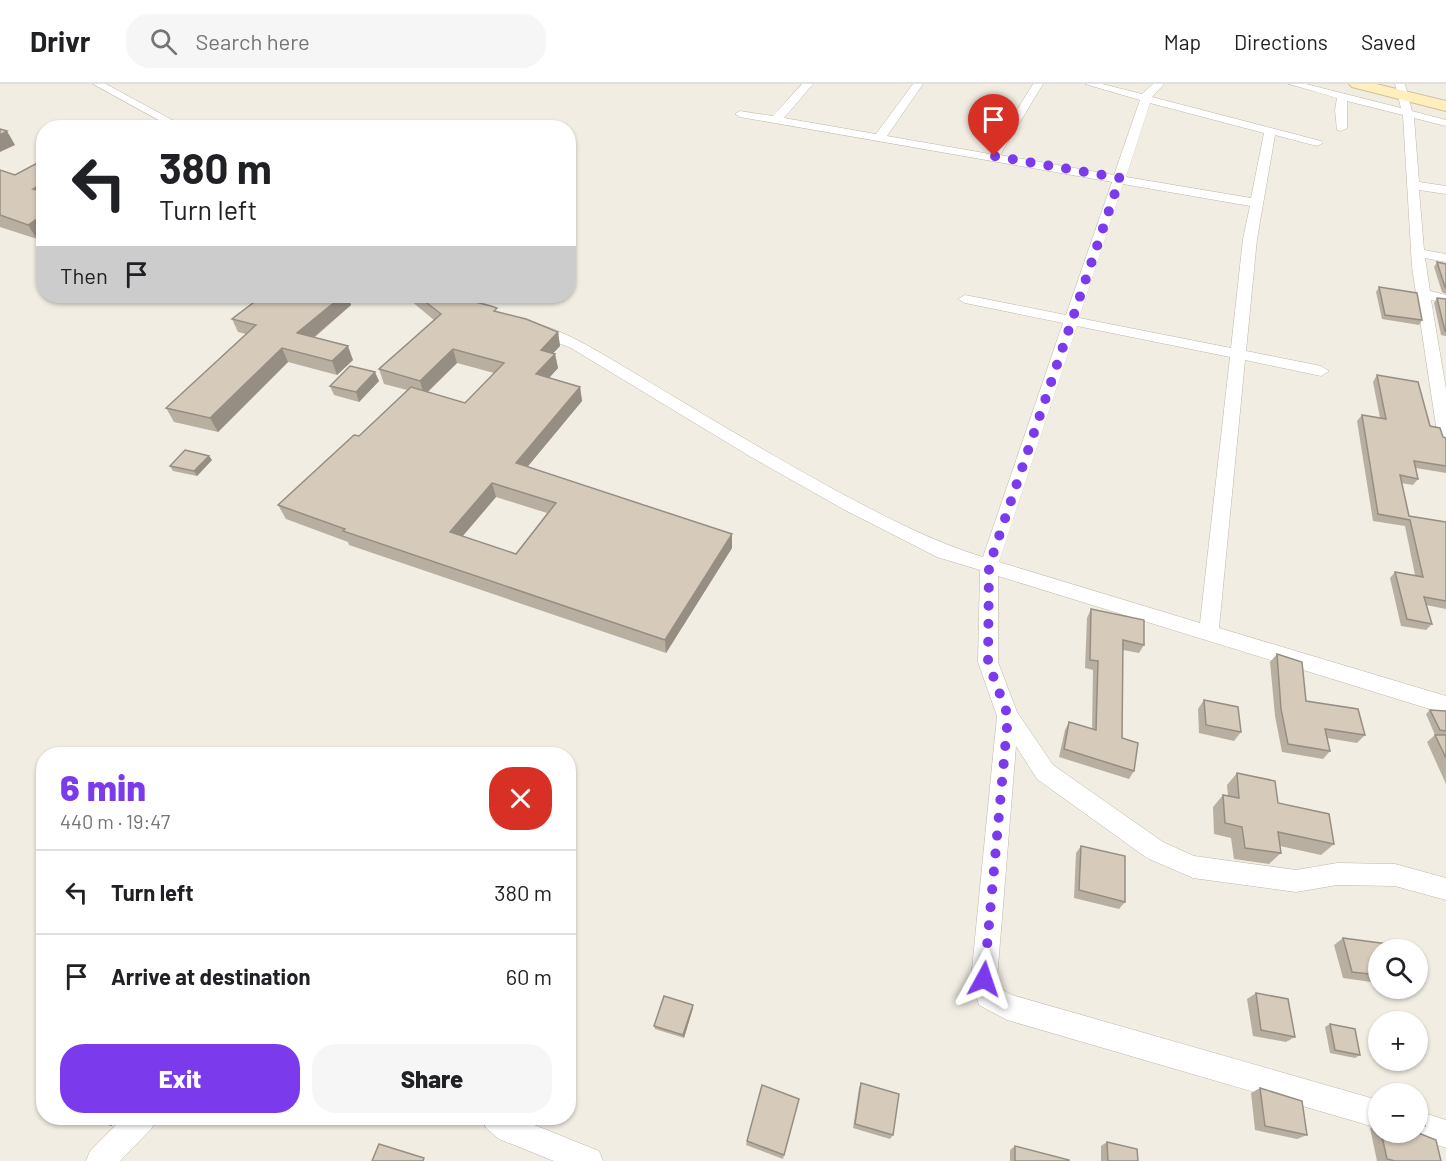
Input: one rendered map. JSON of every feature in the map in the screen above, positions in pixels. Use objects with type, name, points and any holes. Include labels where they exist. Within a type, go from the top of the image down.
[{"type":"street","points":[[98,84],[167,120]]},
{"type":"street","points":[[776,120],[808,84]]},
{"type":"street","points":[[880,137],[918,84]]},
{"type":"street","points":[[994,156],[1038,84]]},
{"type":"street","points":[[1090,84],[1317,143]]},
{"type":"street","points":[[1159,84],[1146,99],[989,566],[988,662],[1008,716],[1045,772],[1155,850],[1193,867],[1296,881],[1336,874],[1395,875],[1446,889]]},
{"type":"street","points":[[1294,84],[1446,123]]},
{"type":"street","points":[[1357,84],[1402,89],[1446,106]]},
{"type":"street","points":[[1402,89],[1408,115],[1423,294],[1440,360],[1445,428]]},
{"type":"street","points":[[1341,128],[1340,110],[1343,97]]},
{"type":"street","points":[[740,114],[1256,203]]},
{"type":"street","points":[[1209,633],[1256,203],[1270,132]]},
{"type":"street","points":[[1413,185],[1446,190]]},
{"type":"street","points":[[1418,253],[1446,258]]},
{"type":"street","points":[[1423,294],[1446,299]]},
{"type":"street","points":[[965,299],[1321,371]]},
{"type":"street","points":[[473,303],[576,345],[894,530],[942,552],[1446,705]]},
{"type":"street","points":[[1008,716],[984,979],[988,996],[1007,1006],[1368,1111]]},
{"type":"street","points":[[100,1161],[135,1125]]},
{"type":"street","points":[[504,1125],[509,1129],[589,1161]]},
{"type":"street","points":[[1428,1128],[1446,1134]]},
{"type":"building","points":[[36,164],[36,187],[33,189],[36,190],[36,220],[28,225],[0,215],[0,170],[15,175]]},
{"type":"building","points":[[1437,262],[1446,264],[1446,288],[1445,287]]},
{"type":"building","points":[[1379,287],[1417,293],[1422,320],[1385,315]]},
{"type":"building","points":[[1437,298],[1446,299],[1446,331],[1445,331]]},
{"type":"building","points":[[253,303],[333,303],[297,333],[348,346],[332,361],[282,348],[210,418],[166,408],[256,325],[232,319]]},
{"type":"building","points":[[427,303],[478,303],[497,308],[494,311],[526,319],[558,332],[541,350],[555,354],[536,374],[580,387],[516,463],[732,534],[665,640],[343,531],[345,529],[278,505],[354,435],[359,436],[411,387],[465,403],[504,363],[453,349],[420,381],[379,369],[441,314]],"holes":[[[492,483],[556,503],[516,554],[450,532]]]},
{"type":"building","points":[[350,366],[375,372],[356,392],[330,386]]},
{"type":"building","points":[[1377,375],[1418,382],[1430,426],[1440,428],[1443,437],[1446,438],[1446,466],[1414,461],[1418,479],[1400,475],[1409,516],[1446,522],[1446,601],[1424,597],[1432,624],[1407,619],[1395,572],[1423,577],[1410,520],[1378,514],[1362,415],[1386,419]]},
{"type":"building","points":[[185,450],[209,456],[194,471],[170,466]]},
{"type":"building","points":[[1091,609],[1144,620],[1144,645],[1123,640],[1122,738],[1138,743],[1134,771],[1064,749],[1069,722],[1096,730],[1098,661],[1090,660]]},
{"type":"building","points":[[1277,654],[1302,662],[1306,701],[1358,709],[1365,735],[1325,729],[1330,751],[1288,744],[1281,709]]},
{"type":"building","points":[[1204,700],[1238,707],[1241,732],[1206,725]]},
{"type":"building","points":[[1430,710],[1446,711],[1446,731],[1440,730]]},
{"type":"building","points":[[1435,735],[1446,735],[1446,758]]},
{"type":"building","points":[[1237,773],[1275,781],[1278,803],[1329,814],[1334,844],[1278,832],[1281,853],[1245,848],[1242,827],[1225,823],[1223,795],[1239,798]]},
{"type":"building","points":[[1081,846],[1125,856],[1125,902],[1079,890]]},
{"type":"building","points":[[1343,938],[1368,941],[1368,974],[1352,972]]},
{"type":"building","points":[[1256,993],[1288,999],[1295,1037],[1261,1030]]},
{"type":"building","points":[[664,996],[693,1005],[683,1035],[654,1026]]},
{"type":"building","points":[[1330,1024],[1355,1029],[1360,1055],[1335,1050]]},
{"type":"building","points":[[861,1083],[899,1094],[893,1135],[855,1124]]},
{"type":"building","points":[[762,1085],[799,1099],[784,1155],[747,1141]]},
{"type":"building","points":[[1260,1088],[1302,1101],[1307,1135],[1265,1126]]},
{"type":"building","points":[[1428,1137],[1436,1140],[1441,1161],[1395,1161],[1387,1159],[1383,1143],[1428,1143]]},
{"type":"building","points":[[1107,1142],[1137,1149],[1138,1161],[1108,1161]]},
{"type":"building","points":[[379,1144],[424,1158],[423,1161],[372,1161]]},
{"type":"building","points":[[1015,1146],[1069,1160],[1069,1161],[1015,1161]]},
{"type":"route","points":[[984,979],[1008,716],[988,662],[989,566],[1120,178],[994,156]]}]
